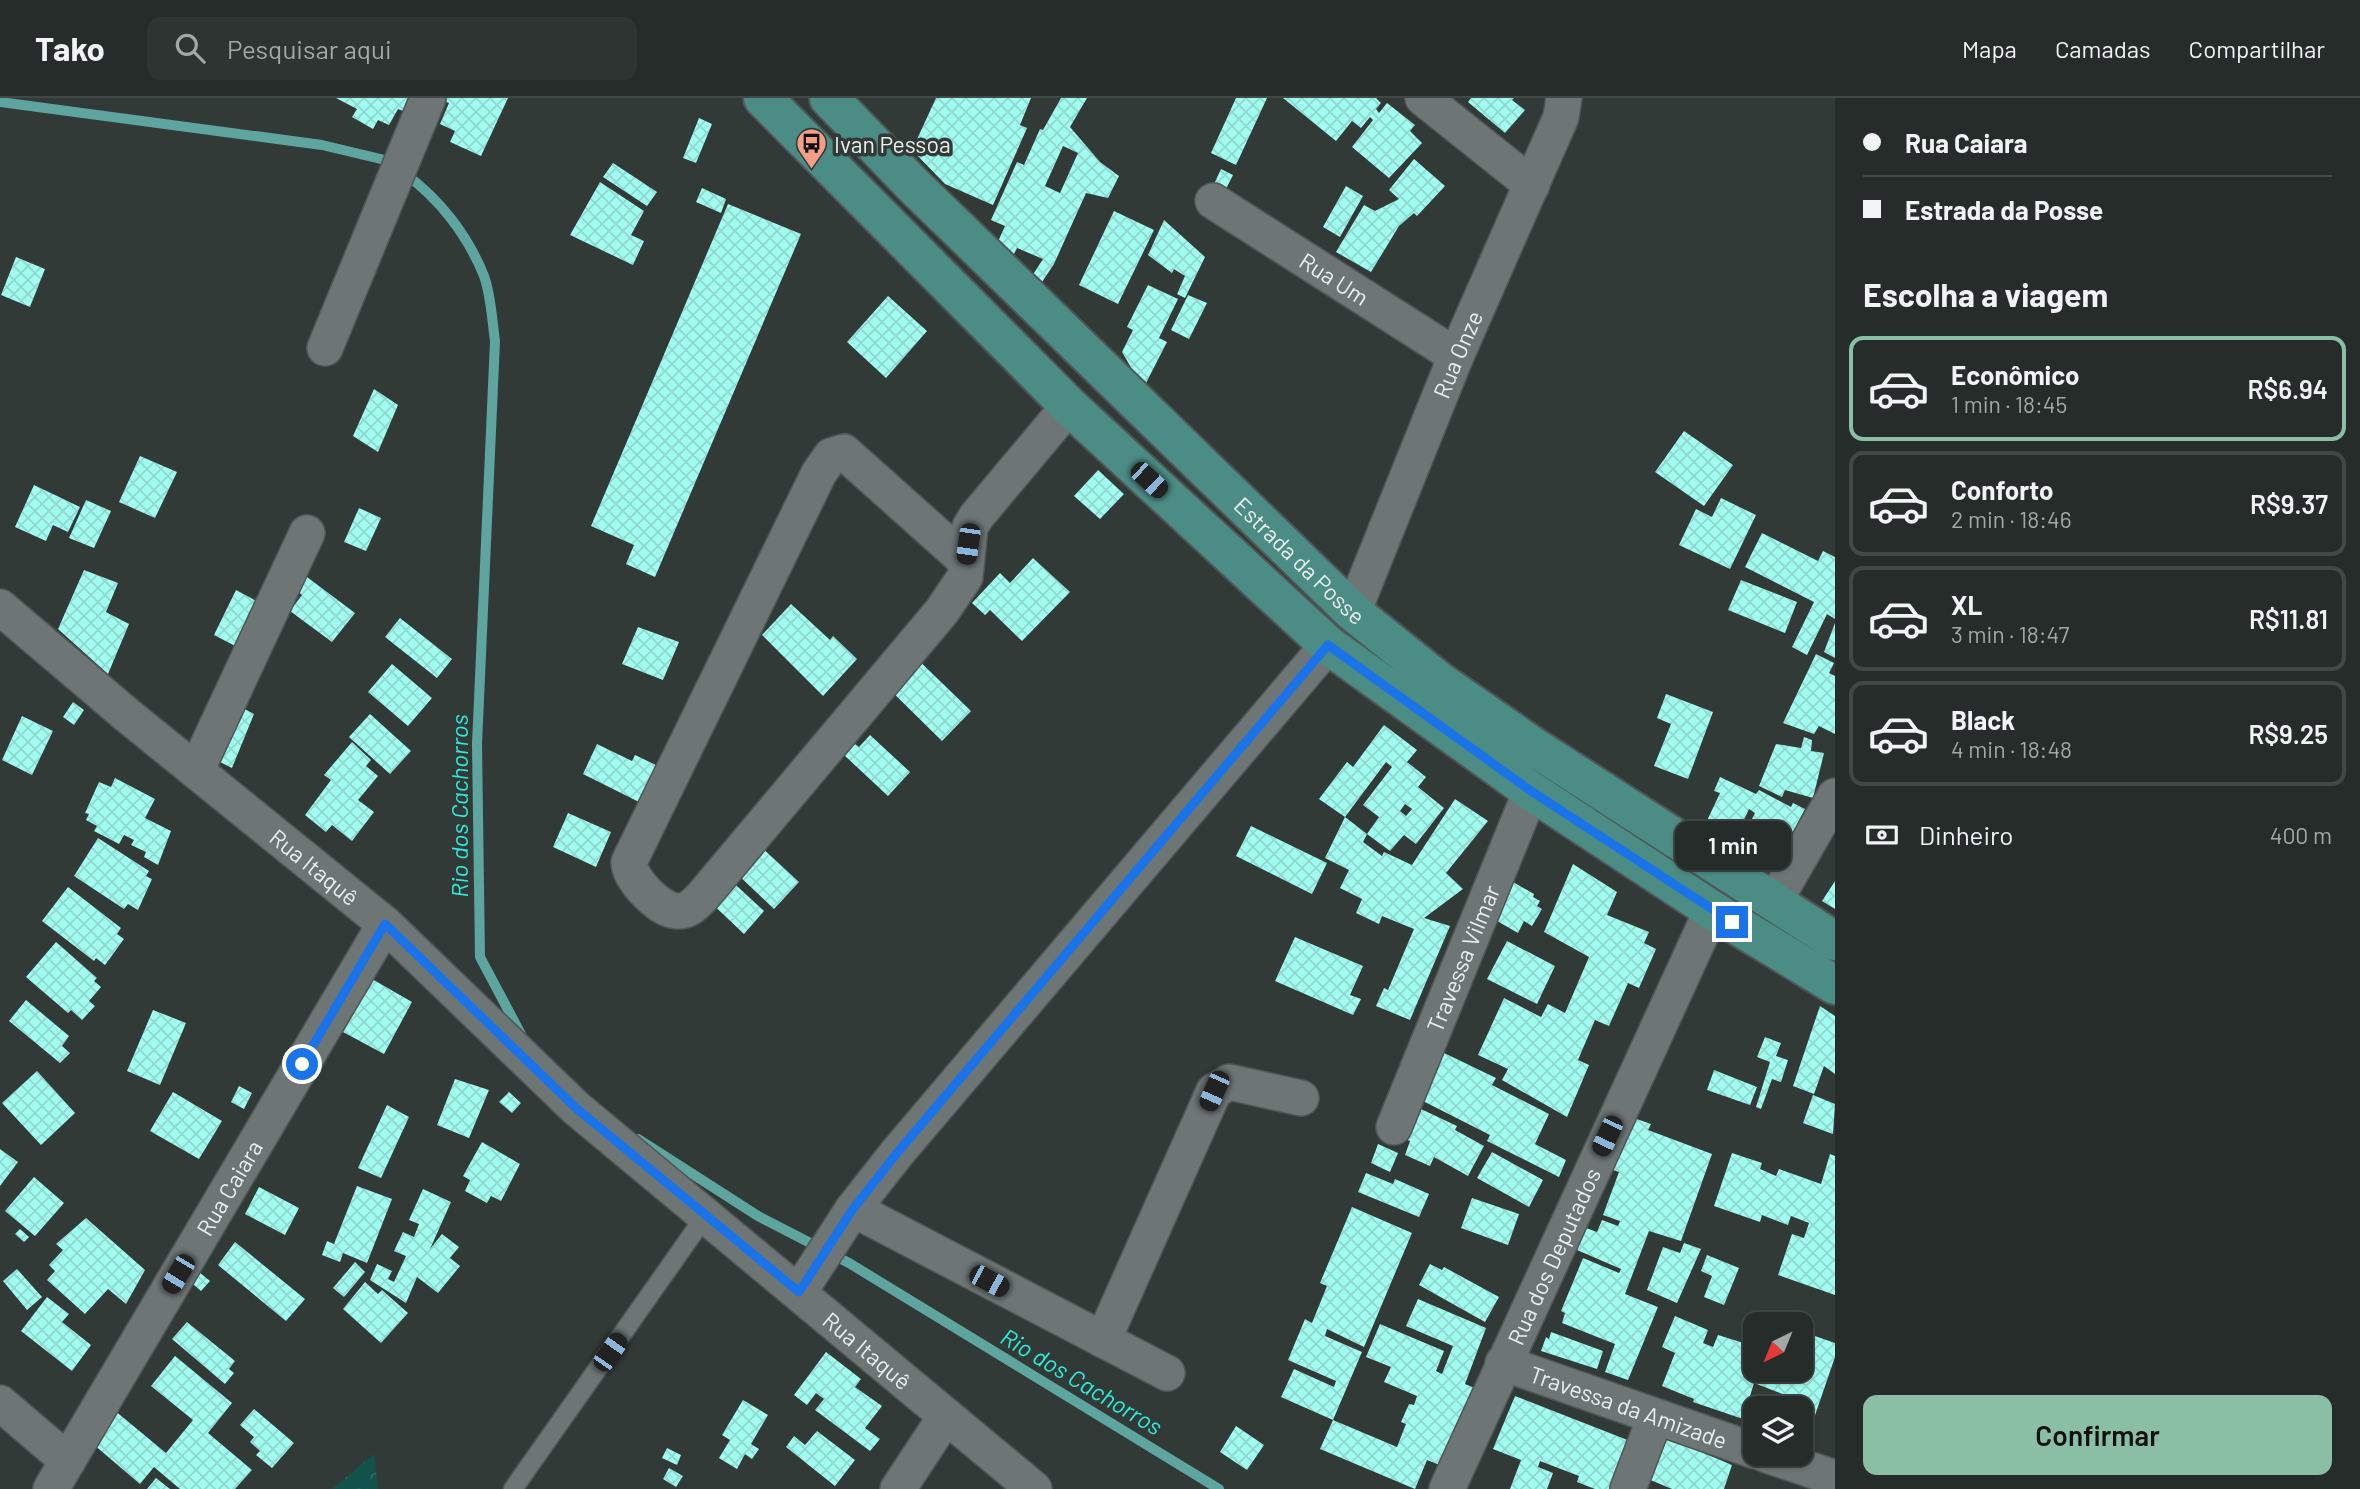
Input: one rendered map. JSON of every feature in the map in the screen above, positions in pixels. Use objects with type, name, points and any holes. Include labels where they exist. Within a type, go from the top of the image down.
[{"type":"main road","name":"Estrada da Posse","points":[[763,98],[1069,406],[1328,645],[1531,791],[1712,909],[1835,985]]},
{"type":"main road","name":"Estrada da Posse","points":[[829,98],[924,196],[1353,612],[1439,681],[1524,740],[1835,941]]},
{"type":"street","points":[[325,348],[428,98]]},
{"type":"street","points":[[1423,98],[1532,185]]},
{"type":"street","name":"Rua Onze","points":[[1353,612],[1456,356],[1561,117],[1564,98]]},
{"type":"street","name":"Rua Um","points":[[1213,201],[1456,356]]},
{"type":"street","points":[[966,561],[845,452],[831,456],[819,473],[629,862],[629,871],[638,885],[671,911],[685,910],[693,906],[942,611],[965,577],[970,527],[976,517],[1023,456],[1069,406]]},
{"type":"street","points":[[196,771],[307,533]]},
{"type":"street","name":"Rua Itaquê","points":[[0,607],[385,924],[576,1108],[1034,1489]]},
{"type":"street","name":"Estrada da Posse","points":[[799,1292],[837,1232],[1328,645]]},
{"type":"street","name":"Travessa Vilmar","points":[[1394,1127],[1531,791]]},
{"type":"street","points":[[1774,902],[1835,796]]},
{"type":"street","name":"Rua dos Deputados","points":[[1447,1489],[1712,909]]},
{"type":"street","name":"Rua Caiara","points":[[59,1475],[385,924]]},
{"type":"street","points":[[1103,1340],[1214,1091],[1229,1082],[1301,1098]]},
{"type":"street","points":[[837,1232],[1103,1340],[1167,1373]]},
{"type":"street","name":"Travessa da Amizade","points":[[1503,1363],[1743,1447]]},
{"type":"street","points":[[0,1403],[59,1475]]},
{"type":"street","points":[[898,1489],[947,1416]]},
{"type":"street","points":[[1628,1489],[1655,1418]]},
{"type":"street","points":[[1801,1466],[1829,1475]]},
{"type":"lane","points":[[513,1489],[706,1215]]},
{"type":"green space","points":[[374,1454],[378,1489],[332,1489]]},
{"type":"building","points":[[336,98],[410,98],[403,111],[398,109],[389,125],[378,120],[373,129],[352,117],[357,109]]},
{"type":"building","points":[[446,98],[508,98],[481,156],[450,142],[455,131],[440,124],[449,103],[444,101]]},
{"type":"building","points":[[936,98],[1031,98],[1020,125],[1027,128],[993,205],[945,184],[912,150]]},
{"type":"building","points":[[1061,98],[1087,98],[1070,127],[1100,162],[1119,176],[1108,198],[1086,193],[1054,264],[1042,282],[1032,276],[1043,259],[1017,248],[1011,260],[996,246],[1005,226],[991,220],[1017,162],[1024,165],[1040,129],[1043,130]],"holes":[[[1063,146],[1078,153],[1060,193],[1045,186]]]},
{"type":"building","points":[[1236,98],[1267,98],[1236,165],[1211,153]]},
{"type":"building","points":[[1283,98],[1376,98],[1381,103],[1376,109],[1379,113],[1387,103],[1415,125],[1410,131],[1422,143],[1389,178],[1352,147],[1373,120],[1370,117],[1361,128],[1352,121],[1336,141]]},
{"type":"building","points":[[1471,98],[1514,98],[1512,100],[1525,110],[1505,133],[1468,102]]},
{"type":"building","points":[[699,118],[712,124],[696,163],[683,158]]},
{"type":"building","points":[[1414,159],[1445,186],[1417,216],[1414,213],[1399,226],[1371,272],[1336,252],[1364,205],[1375,211],[1399,199],[1389,190]]},
{"type":"building","points":[[613,163],[657,192],[647,206],[603,177]]},
{"type":"building","points":[[1221,169],[1233,175],[1220,201],[1209,195]]},
{"type":"building","points":[[600,182],[644,211],[631,235],[644,241],[633,265],[570,235]]},
{"type":"building","points":[[1346,186],[1363,196],[1340,237],[1323,227]]},
{"type":"building","points":[[702,188],[726,199],[721,213],[696,202]]},
{"type":"building","points":[[728,204],[801,234],[655,577],[626,564],[634,545],[591,526]]},
{"type":"building","points":[[1114,211],[1154,230],[1118,304],[1079,285]]},
{"type":"building","points":[[1164,220],[1205,257],[1185,298],[1177,294],[1185,276],[1174,269],[1172,273],[1148,255]]},
{"type":"building","points":[[16,257],[45,269],[30,307],[1,295]]},
{"type":"building","points":[[1148,285],[1178,299],[1159,338],[1167,342],[1145,385],[1122,352],[1133,330],[1127,327]]},
{"type":"building","points":[[1188,295],[1207,303],[1189,339],[1171,330]]},
{"type":"building","points":[[888,296],[927,331],[886,378],[847,342]]},
{"type":"building","points":[[374,389],[398,405],[378,452],[353,436]]},
{"type":"building","points":[[1684,431],[1733,465],[1704,506],[1655,472]]},
{"type":"building","points":[[140,456],[177,472],[155,518],[119,502]]},
{"type":"building","points":[[1098,470],[1124,494],[1100,519],[1074,496]]},
{"type":"building","points":[[34,485],[80,507],[68,532],[53,525],[46,541],[15,527]]},
{"type":"building","points":[[1721,498],[1756,515],[1730,569],[1679,545],[1696,509],[1712,517]]},
{"type":"building","points":[[86,500],[111,511],[94,548],[69,538]]},
{"type":"building","points":[[359,508],[381,518],[366,551],[344,542]]},
{"type":"building","points":[[1762,533],[1818,561],[1823,551],[1835,557],[1835,619],[1827,614],[1807,655],[1792,647],[1814,602],[1745,567]]},
{"type":"building","points":[[1033,558],[1070,592],[1022,641],[990,610],[985,615],[972,603],[1000,573],[1010,583]]},
{"type":"building","points":[[84,570],[118,583],[106,612],[129,624],[108,674],[58,629]]},
{"type":"building","points":[[303,574],[355,613],[332,642],[290,611],[302,595],[293,588]]},
{"type":"building","points":[[1741,580],[1797,602],[1785,633],[1728,610]]},
{"type":"building","points":[[236,590],[264,605],[241,649],[214,635]]},
{"type":"building","points":[[791,604],[830,640],[833,636],[857,659],[823,696],[762,635]]},
{"type":"building","points":[[400,618],[452,659],[437,678],[385,637]]},
{"type":"building","points":[[1835,623],[1835,658],[1824,652]]},
{"type":"building","points":[[638,627],[679,642],[663,680],[622,664]]},
{"type":"building","points":[[911,653],[971,711],[942,741],[883,683]]},
{"type":"building","points":[[1816,654],[1834,663],[1829,673],[1835,676],[1835,734],[1819,726],[1814,734],[1783,723]]},
{"type":"building","points":[[392,664],[432,698],[408,726],[368,692]]},
{"type":"building","points":[[1666,694],[1713,712],[1688,779],[1654,766],[1671,724],[1657,718]]},
{"type":"building","points":[[73,702],[84,710],[74,725],[63,717]]},
{"type":"building","points":[[237,705],[254,714],[232,768],[214,759]]},
{"type":"building","points":[[370,714],[411,751],[390,774],[349,737]]},
{"type":"building","points":[[22,716],[53,731],[32,775],[2,760]]},
{"type":"building","points":[[1384,725],[1417,750],[1407,762],[1426,777],[1418,787],[1444,808],[1416,844],[1404,835],[1390,851],[1367,834],[1379,817],[1363,805],[1392,767],[1386,762],[1345,817],[1319,799],[1347,762],[1353,767]],"holes":[[[1405,804],[1412,809],[1406,816],[1400,811]]]},
{"type":"building","points":[[870,735],[910,772],[888,796],[844,755],[855,744],[859,747]]},
{"type":"building","points":[[1804,737],[1812,740],[1811,751],[1824,753],[1813,798],[1785,790],[1782,797],[1759,786],[1776,744],[1801,748]]},
{"type":"building","points":[[352,742],[371,760],[366,766],[378,776],[358,800],[374,812],[352,841],[332,825],[326,832],[305,815],[331,780],[324,775]]},
{"type":"building","points":[[597,744],[632,761],[635,755],[658,766],[641,803],[583,774]]},
{"type":"building","points":[[1720,777],[1756,794],[1759,790],[1791,807],[1793,803],[1805,809],[1777,863],[1740,843],[1755,813],[1749,809],[1734,841],[1704,827],[1720,793],[1714,791]]},
{"type":"building","points":[[115,778],[155,799],[145,818],[171,831],[158,865],[144,857],[146,852],[131,845],[134,840],[124,835],[119,844],[94,831],[97,826],[86,820],[89,814],[85,813],[99,782],[111,787]]},
{"type":"building","points":[[1455,799],[1488,821],[1446,873],[1463,889],[1424,918],[1450,926],[1410,1020],[1376,1006],[1384,988],[1388,990],[1414,929],[1382,916],[1379,924],[1356,913],[1362,899],[1340,888],[1349,870],[1325,858],[1345,817],[1367,834],[1363,842],[1382,856],[1384,852],[1412,865]]},
{"type":"building","points":[[568,813],[611,832],[596,867],[553,847]]},
{"type":"building","points":[[1251,826],[1327,863],[1312,894],[1236,856]]},
{"type":"building","points":[[98,838],[149,871],[146,876],[152,879],[138,910],[128,904],[124,909],[74,876]]},
{"type":"building","points":[[760,846],[799,882],[774,909],[735,872]]},
{"type":"building","points":[[1573,864],[1617,892],[1607,915],[1649,932],[1644,943],[1656,949],[1639,988],[1628,983],[1609,1026],[1595,1020],[1578,1060],[1589,1065],[1567,1117],[1502,1080],[1508,1069],[1478,1055],[1504,998],[1541,1017],[1548,1004],[1565,1013],[1589,957],[1544,932]]},
{"type":"building","points":[[725,875],[764,911],[744,934],[705,897]]},
{"type":"building","points":[[1501,875],[1534,894],[1533,897],[1540,901],[1537,906],[1542,909],[1532,926],[1524,921],[1518,933],[1485,914]]},
{"type":"building","points":[[1835,881],[1835,909],[1822,901]]},
{"type":"building","points":[[68,887],[121,928],[117,934],[124,939],[105,965],[96,958],[94,961],[42,921]]},
{"type":"building","points":[[1295,937],[1363,966],[1350,995],[1361,999],[1353,1015],[1275,981]]},
{"type":"building","points":[[1507,941],[1555,966],[1537,1004],[1487,979]]},
{"type":"building","points":[[56,942],[97,978],[94,981],[101,987],[89,1001],[95,1006],[82,1020],[71,1010],[68,1013],[26,977]]},
{"type":"building","points":[[372,979],[412,1002],[384,1054],[343,1032]]},
{"type":"building","points":[[26,1000],[69,1036],[62,1046],[70,1053],[60,1063],[9,1021]]},
{"type":"building","points":[[1820,1006],[1835,1016],[1835,1074],[1824,1066],[1814,1094],[1793,1086]]},
{"type":"building","points":[[153,1010],[186,1023],[160,1085],[127,1071]]},
{"type":"building","points":[[1765,1037],[1781,1043],[1776,1056],[1788,1060],[1781,1082],[1772,1079],[1761,1109],[1756,1107],[1770,1062],[1757,1057]]},
{"type":"building","points":[[1440,1051],[1496,1078],[1492,1085],[1549,1114],[1535,1144],[1566,1160],[1559,1177],[1487,1141],[1490,1135],[1419,1099]]},
{"type":"building","points":[[1714,1070],[1757,1087],[1750,1105],[1707,1090]]},
{"type":"building","points":[[37,1071],[75,1113],[41,1145],[2,1103]]},
{"type":"building","points":[[455,1079],[489,1090],[469,1138],[437,1125]]},
{"type":"building","points":[[239,1086],[252,1093],[244,1109],[231,1102]]},
{"type":"building","points":[[173,1092],[222,1121],[199,1159],[150,1131]]},
{"type":"building","points":[[509,1092],[521,1103],[512,1113],[499,1102]]},
{"type":"building","points":[[1813,1095],[1835,1104],[1833,1134],[1803,1123]]},
{"type":"building","points":[[1404,1101],[1457,1126],[1455,1130],[1484,1146],[1468,1176],[1434,1157],[1430,1166],[1405,1155],[1410,1141],[1391,1133]]},
{"type":"building","points":[[387,1105],[409,1117],[381,1178],[358,1168]]},
{"type":"building","points":[[1631,1117],[1651,1124],[1648,1130],[1712,1154],[1681,1241],[1649,1231],[1625,1294],[1658,1307],[1628,1380],[1605,1372],[1615,1344],[1562,1323],[1565,1313],[1561,1311],[1583,1258],[1619,1273],[1621,1269],[1577,1250],[1586,1228],[1597,1232],[1602,1220],[1618,1226],[1620,1221],[1603,1215],[1619,1172],[1610,1169]]},
{"type":"building","points":[[482,1142],[520,1164],[501,1201],[491,1196],[487,1203],[465,1191],[470,1180],[463,1176]]},
{"type":"building","points":[[1378,1144],[1398,1153],[1390,1172],[1371,1163]]},
{"type":"building","points":[[0,1149],[18,1162],[0,1186]]},
{"type":"building","points":[[1492,1152],[1543,1180],[1529,1207],[1477,1178]]},
{"type":"building","points":[[1732,1153],[1762,1163],[1760,1169],[1776,1176],[1779,1169],[1821,1184],[1830,1154],[1835,1156],[1835,1295],[1778,1275],[1792,1234],[1804,1238],[1809,1223],[1791,1216],[1788,1225],[1762,1215],[1760,1222],[1714,1206]]},
{"type":"building","points":[[1366,1173],[1393,1184],[1395,1179],[1429,1194],[1419,1217],[1358,1192]]},
{"type":"building","points":[[34,1177],[64,1203],[35,1236],[5,1211]]},
{"type":"building","points":[[357,1186],[392,1199],[367,1263],[343,1253],[340,1262],[322,1255],[327,1241],[334,1244]]},
{"type":"building","points":[[259,1187],[299,1208],[285,1235],[245,1214]]},
{"type":"building","points":[[423,1189],[451,1202],[430,1249],[442,1234],[459,1247],[450,1258],[460,1266],[438,1293],[417,1277],[406,1303],[370,1280],[377,1264],[392,1271],[388,1279],[394,1282],[406,1256],[394,1251],[403,1232],[414,1237],[419,1224],[409,1220]]},
{"type":"building","points":[[1472,1198],[1519,1214],[1508,1245],[1461,1228]]},
{"type":"building","points":[[1352,1207],[1412,1233],[1364,1347],[1327,1329],[1325,1336],[1362,1352],[1333,1420],[1281,1397],[1294,1369],[1334,1387],[1336,1381],[1288,1360],[1305,1319],[1312,1323],[1327,1286],[1320,1283]]},
{"type":"building","points":[[86,1218],[145,1270],[126,1304],[108,1289],[85,1314],[47,1280],[55,1271],[49,1265],[63,1250],[56,1244]]},
{"type":"building","points":[[20,1229],[29,1237],[24,1242],[15,1234]]},
{"type":"building","points":[[235,1242],[305,1299],[286,1321],[218,1265]]},
{"type":"building","points":[[1684,1243],[1701,1249],[1677,1303],[1647,1290],[1663,1247],[1680,1253]]},
{"type":"building","points":[[1707,1255],[1739,1268],[1724,1305],[1704,1297],[1712,1276],[1701,1271]]},
{"type":"building","points":[[355,1262],[365,1272],[344,1297],[333,1288]]},
{"type":"building","points":[[1430,1264],[1442,1270],[1444,1267],[1499,1297],[1485,1322],[1419,1285]]},
{"type":"building","points":[[194,1268],[210,1281],[201,1291],[187,1279]]},
{"type":"building","points":[[17,1269],[42,1297],[27,1310],[3,1281]]},
{"type":"building","points":[[365,1282],[378,1294],[382,1290],[408,1313],[381,1343],[343,1309]]},
{"type":"building","points":[[47,1297],[69,1314],[62,1322],[91,1345],[72,1371],[21,1331]]},
{"type":"building","points":[[1418,1299],[1486,1328],[1465,1384],[1482,1391],[1442,1466],[1427,1460],[1415,1489],[1320,1449],[1333,1420],[1397,1447],[1406,1424],[1401,1422],[1409,1404],[1414,1405],[1417,1396],[1384,1382],[1391,1367],[1366,1357],[1380,1324],[1444,1351],[1436,1371],[1442,1374],[1453,1346],[1406,1326]]},
{"type":"building","points":[[1675,1316],[1708,1330],[1703,1343],[1713,1347],[1718,1335],[1743,1343],[1743,1382],[1813,1382],[1813,1335],[1835,1343],[1835,1357],[1813,1421],[1813,1396],[1788,1396],[1754,1383],[1750,1396],[1743,1396],[1743,1419],[1693,1402],[1694,1399],[1662,1386],[1675,1353],[1662,1347]]},
{"type":"building","points":[[187,1322],[235,1361],[229,1369],[234,1373],[225,1384],[172,1339]]},
{"type":"building","points":[[1551,1332],[1603,1351],[1597,1369],[1541,1351]]},
{"type":"building","points":[[826,1352],[861,1379],[855,1387],[882,1406],[865,1428],[880,1439],[870,1451],[815,1410],[824,1399],[816,1393],[807,1405],[794,1395]]},
{"type":"building","points":[[175,1356],[232,1403],[208,1433],[252,1470],[235,1489],[180,1489],[154,1467],[140,1484],[93,1444],[114,1410],[166,1453],[193,1420],[151,1386]]},
{"type":"building","points":[[1515,1396],[1630,1441],[1610,1489],[1595,1489],[1577,1482],[1579,1476],[1540,1461],[1538,1467],[1553,1473],[1547,1489],[1510,1489],[1521,1460],[1493,1449]]},
{"type":"building","points":[[743,1400],[768,1415],[751,1444],[759,1449],[752,1459],[745,1454],[737,1469],[719,1458],[730,1440],[722,1435]]},
{"type":"building","points":[[254,1409],[294,1443],[272,1468],[256,1455],[260,1451],[250,1442],[254,1437],[240,1425]]},
{"type":"building","points":[[1236,1426],[1264,1445],[1247,1470],[1220,1452]]},
{"type":"building","points":[[817,1431],[855,1460],[835,1486],[786,1447],[794,1436],[805,1445]]},
{"type":"building","points":[[1663,1436],[1732,1465],[1724,1489],[1672,1489],[1648,1479]]},
{"type":"building","points":[[667,1448],[681,1455],[677,1465],[662,1458]]},
{"type":"building","points":[[669,1468],[683,1476],[676,1487],[663,1479]]},
{"type":"building","points":[[156,1478],[170,1489],[147,1489]]},
{"type":"waterway","name":"Rio dos Cachorros","points":[[0,102],[322,145],[385,160],[392,165]]},
{"type":"waterway","name":"Rio dos Cachorros","points":[[405,174],[430,195],[452,219],[470,247],[484,276],[491,308],[495,341],[477,744],[480,957],[523,1038]]},
{"type":"waterway","name":"Rio dos Cachorros","points":[[638,1139],[758,1216],[849,1263],[1219,1489]]},
{"type":"place","name":"Ivan Pessoa","points":[[811,171]]},
{"type":"route","points":[[302,1064],[385,924],[576,1108],[799,1292],[853,1209],[897,1153],[1328,645],[1531,791],[1732,922]]}]
